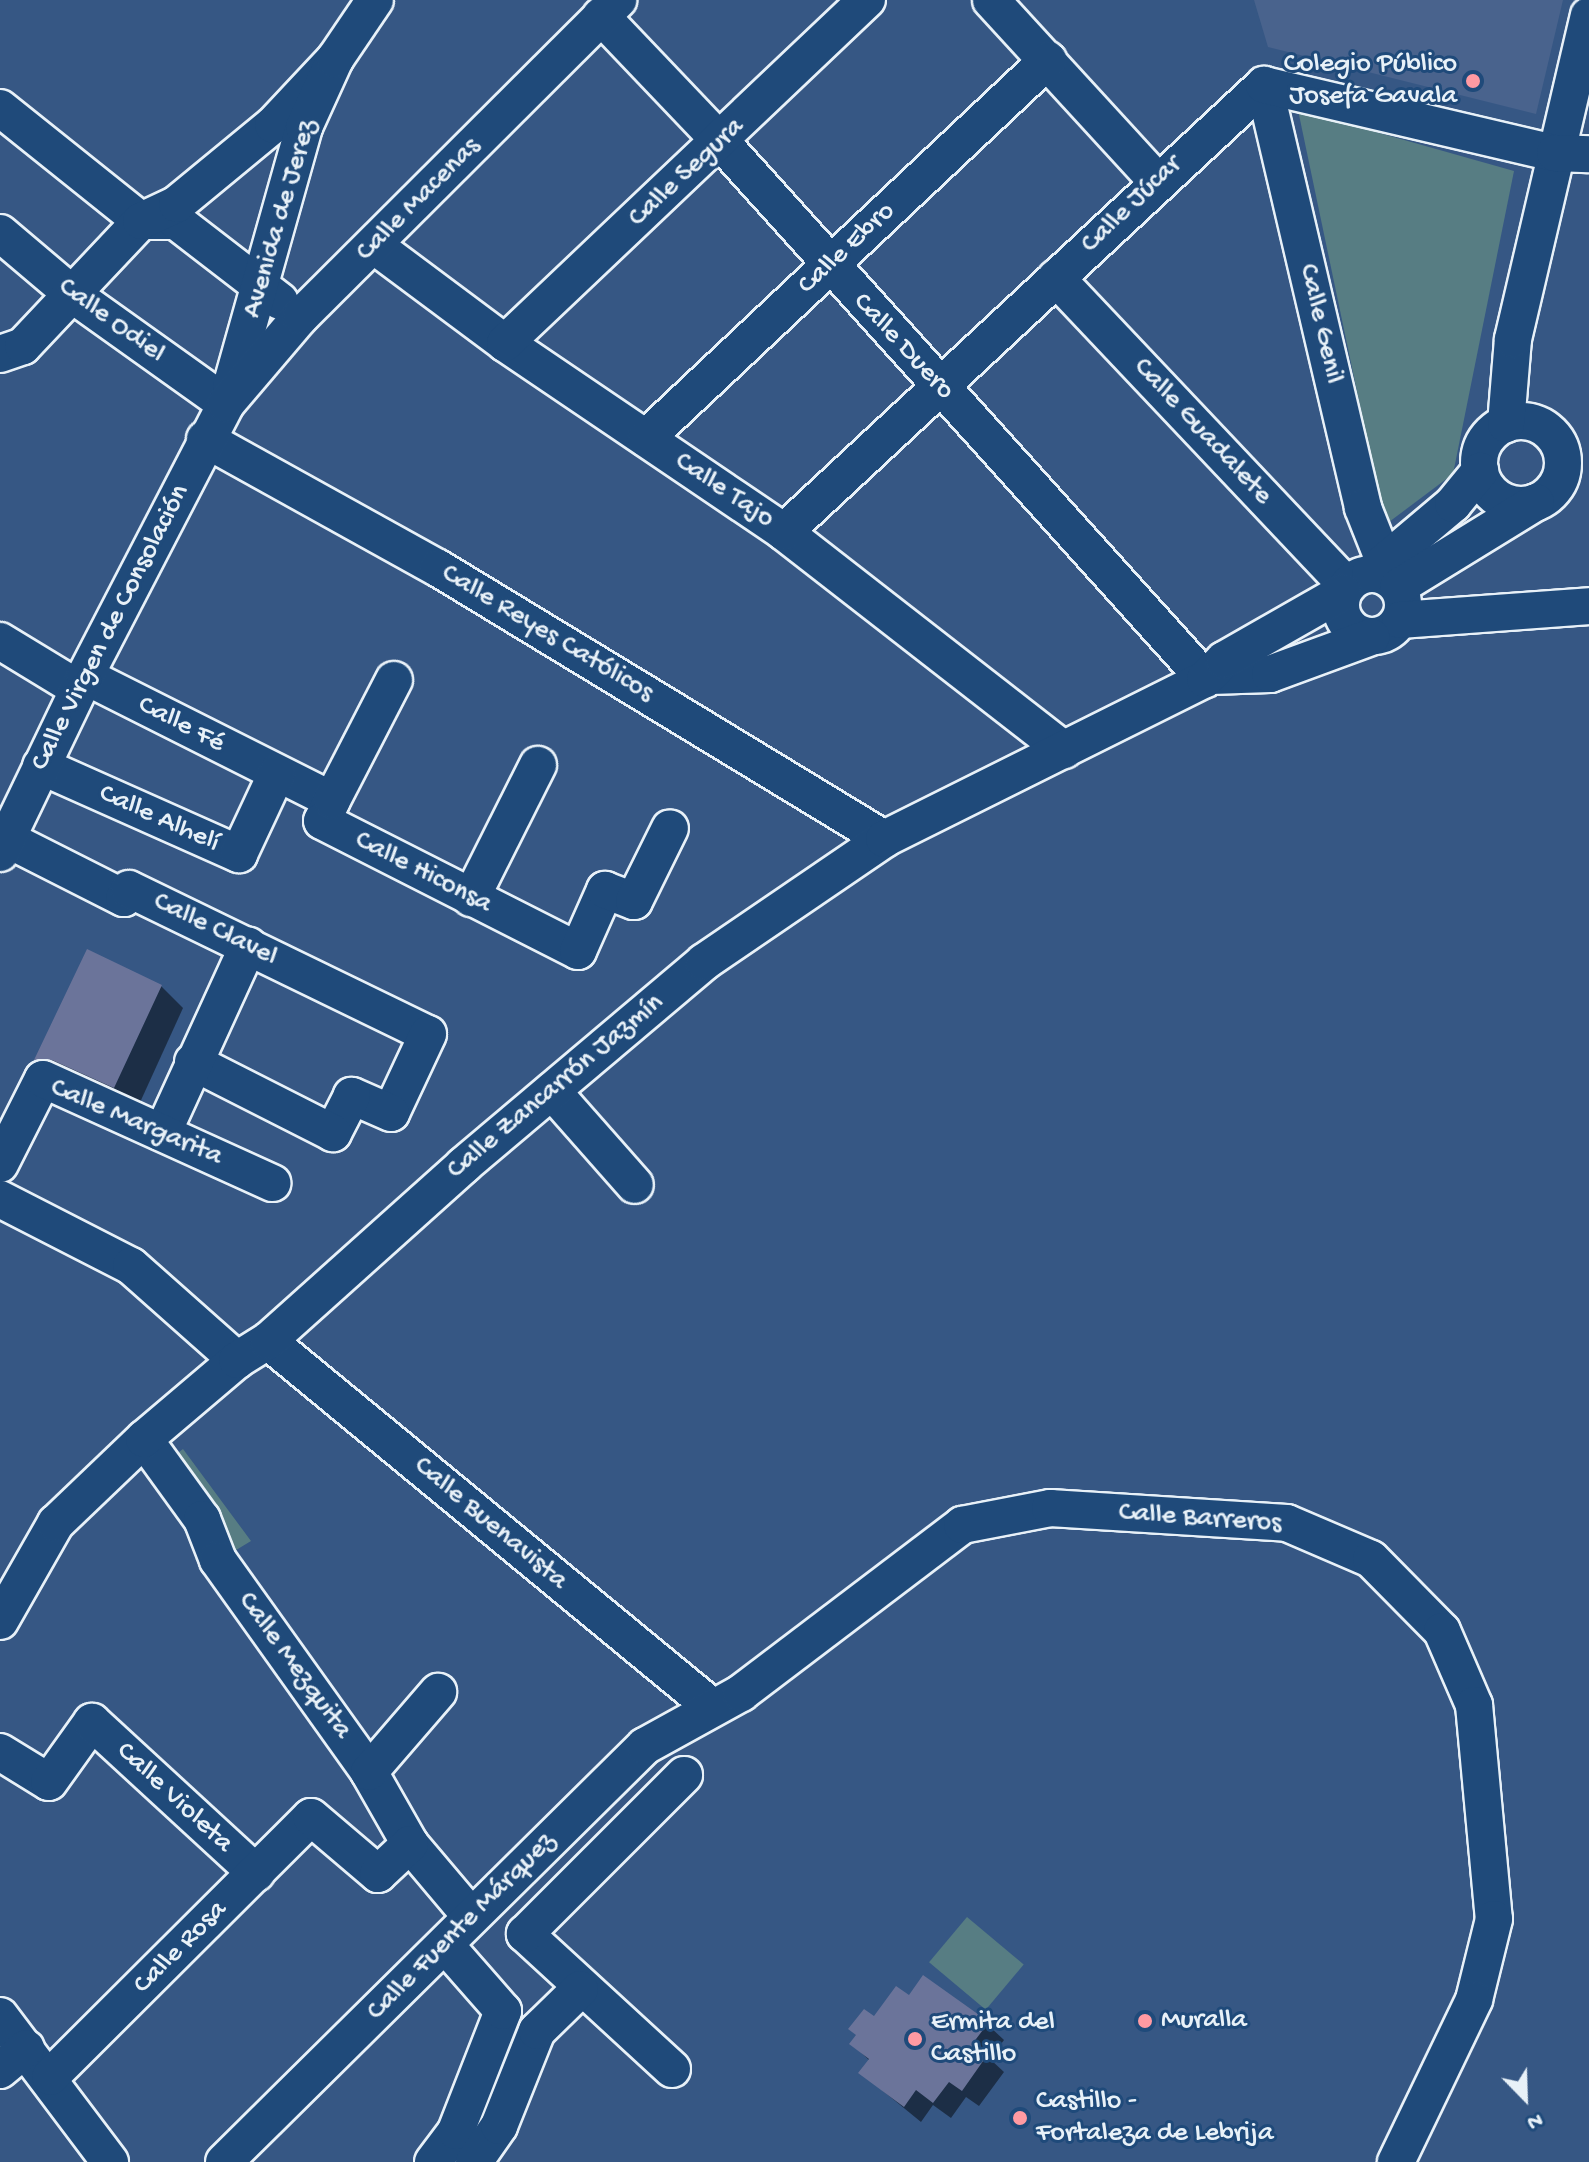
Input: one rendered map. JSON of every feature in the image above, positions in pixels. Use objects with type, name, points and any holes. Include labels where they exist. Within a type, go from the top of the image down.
[{"type":"street","name":"Avenida de Jerez","points":[[226,404],[262,287],[304,127],[335,59],[375,0]]},
{"type":"street","name":"Calle Segura","points":[[505,343],[721,142],[867,0]]},
{"type":"street","points":[[991,0],[1156,180]]},
{"type":"street","name":"Calle Duero","points":[[609,8],[829,267],[1208,678]]},
{"type":"street","name":"Calle Macenas","points":[[226,404],[301,316],[375,246],[609,8]]},
{"type":"street","points":[[1506,424],[1513,339],[1572,153],[1589,16]]},
{"type":"street","points":[[0,354],[23,346],[141,221],[177,204],[273,125],[335,59]]},
{"type":"street","name":"Calle Ebro","points":[[646,438],[1048,60]]},
{"type":"street","points":[[1264,85],[1572,153]]},
{"type":"street","name":"Calle Júcar","points":[[784,532],[941,387],[1156,180],[1264,85]]},
{"type":"street","name":"Calle Genil","points":[[1264,85],[1363,508],[1373,594]]},
{"type":"street","points":[[0,108],[141,221],[176,221],[301,316]]},
{"type":"street","name":"Calle Odiel","points":[[0,233],[72,294],[226,404]]},
{"type":"street","name":"Calle Tajo","points":[[375,246],[505,343],[784,532],[1064,750]]},
{"type":"street","name":"Calle Guadalete","points":[[1056,278],[1373,594]]},
{"type":"street","name":"Calle Virgen de Consolación","points":[[3,846],[82,682],[205,439],[226,404]]},
{"type":"street","points":[[1535,423],[1548,430],[1563,455],[1580,467],[1549,495],[1373,594],[1480,471],[1485,443],[1506,424],[1535,423]]},
{"type":"street","name":"Calle Reyes Católicos","points":[[205,439],[438,568],[884,839]]},
{"type":"street","points":[[1480,471],[1494,496],[1508,503],[1536,502]]},
{"type":"street","points":[[1373,594],[1589,606],[1589,624]]},
{"type":"street","name":"Calle Zancarrón Jazmín","points":[[0,1621],[56,1523],[229,1352],[268,1341],[704,962],[884,839],[1208,678],[1224,660],[1373,594]]},
{"type":"street","name":"Calle Zancarrón Jazmín","points":[[1208,678],[1270,674],[1373,594]]},
{"type":"street","name":"Calle Fé","points":[[0,641],[277,773],[327,811]]},
{"type":"street","points":[[327,811],[394,680]]},
{"type":"street","points":[[471,898],[538,765]]},
{"type":"street","name":"Calle Alhelí","points":[[41,766],[239,854],[277,773]]},
{"type":"street","name":"Calle Hiconsa","points":[[327,811],[471,898],[578,951],[605,890],[634,901],[670,828]]},
{"type":"street","name":"Calle Clavel","points":[[3,846],[124,898],[129,889],[428,1034],[391,1113],[352,1096],[333,1133],[193,1062]]},
{"type":"street","points":[[163,1132],[248,946]]},
{"type":"street","name":"Calle Margarita","points":[[0,1164],[43,1079],[272,1183]]},
{"type":"street","points":[[552,1091],[635,1185]]},
{"type":"street","points":[[0,1199],[131,1266],[229,1352]]},
{"type":"street","name":"Calle Buenavista","points":[[268,1341],[712,1707]]},
{"type":"street","name":"Calle Mezquita","points":[[144,1439],[202,1519],[218,1560],[369,1772],[410,1844],[470,1915]]},
{"type":"street","name":"Calle Barreros","points":[[712,1707],[741,1693],[962,1525],[1050,1508],[1287,1523],[1371,1559],[1442,1631],[1474,1705],[1494,1919],[1474,2000],[1396,2162]]},
{"type":"street","name":"Calle Mezquita","points":[[369,1772],[438,1692]]},
{"type":"street","name":"Calle Fuente Márquez","points":[[224,2162],[447,1947],[470,1915],[645,1746],[712,1707]]},
{"type":"street","name":"Calle Violeta","points":[[0,1752],[49,1782],[92,1722],[256,1873]]},
{"type":"street","points":[[672,2069],[580,1989],[525,1934],[684,1775]]},
{"type":"street","name":"Calle Rosa","points":[[50,2077],[311,1817],[378,1874],[410,1844]]},
{"type":"street","points":[[433,2162],[456,2131],[503,2011],[447,1947]]},
{"type":"street","points":[[474,2162],[499,2126],[537,2031],[580,1989]]},
{"type":"street","points":[[0,2016],[13,2059],[50,2077],[110,2162]]},
{"type":"shaded area","name":"Colegio Público Josefa Gavala","points":[[1254,0],[1563,0],[1536,114],[1268,47]]},
{"type":"green space","points":[[1298,110],[1514,171],[1453,474],[1385,525]]},
{"type":"green space","points":[[183,1449],[251,1541],[203,1570],[195,1559],[203,1553],[146,1477]]},
{"type":"green space","points":[[967,1917],[1024,1965],[986,2010],[929,1962]]},
{"type":"building","points":[[87,949],[162,985],[114,1088],[52,1060],[34,1060]]},
{"type":"building","name":"Ermita del Castillo","points":[[923,1975],[989,2022],[973,2043],[988,2054],[962,2091],[949,2082],[933,2103],[916,2090],[904,2107],[858,2073],[869,2059],[849,2044],[856,2035],[848,2029],[864,2009],[874,2016],[896,1986],[909,1995]]},
{"type":"place","name":"Colegio Público Josefa Gavala","points":[[1473,81]]},
{"type":"place","name":"Muralla","points":[[1145,2021]]},
{"type":"place","name":"Ermita del Castillo","points":[[915,2039]]},
{"type":"place","name":"Castillo - Fortaleza de Lebrija","points":[[1020,2118]]}]
